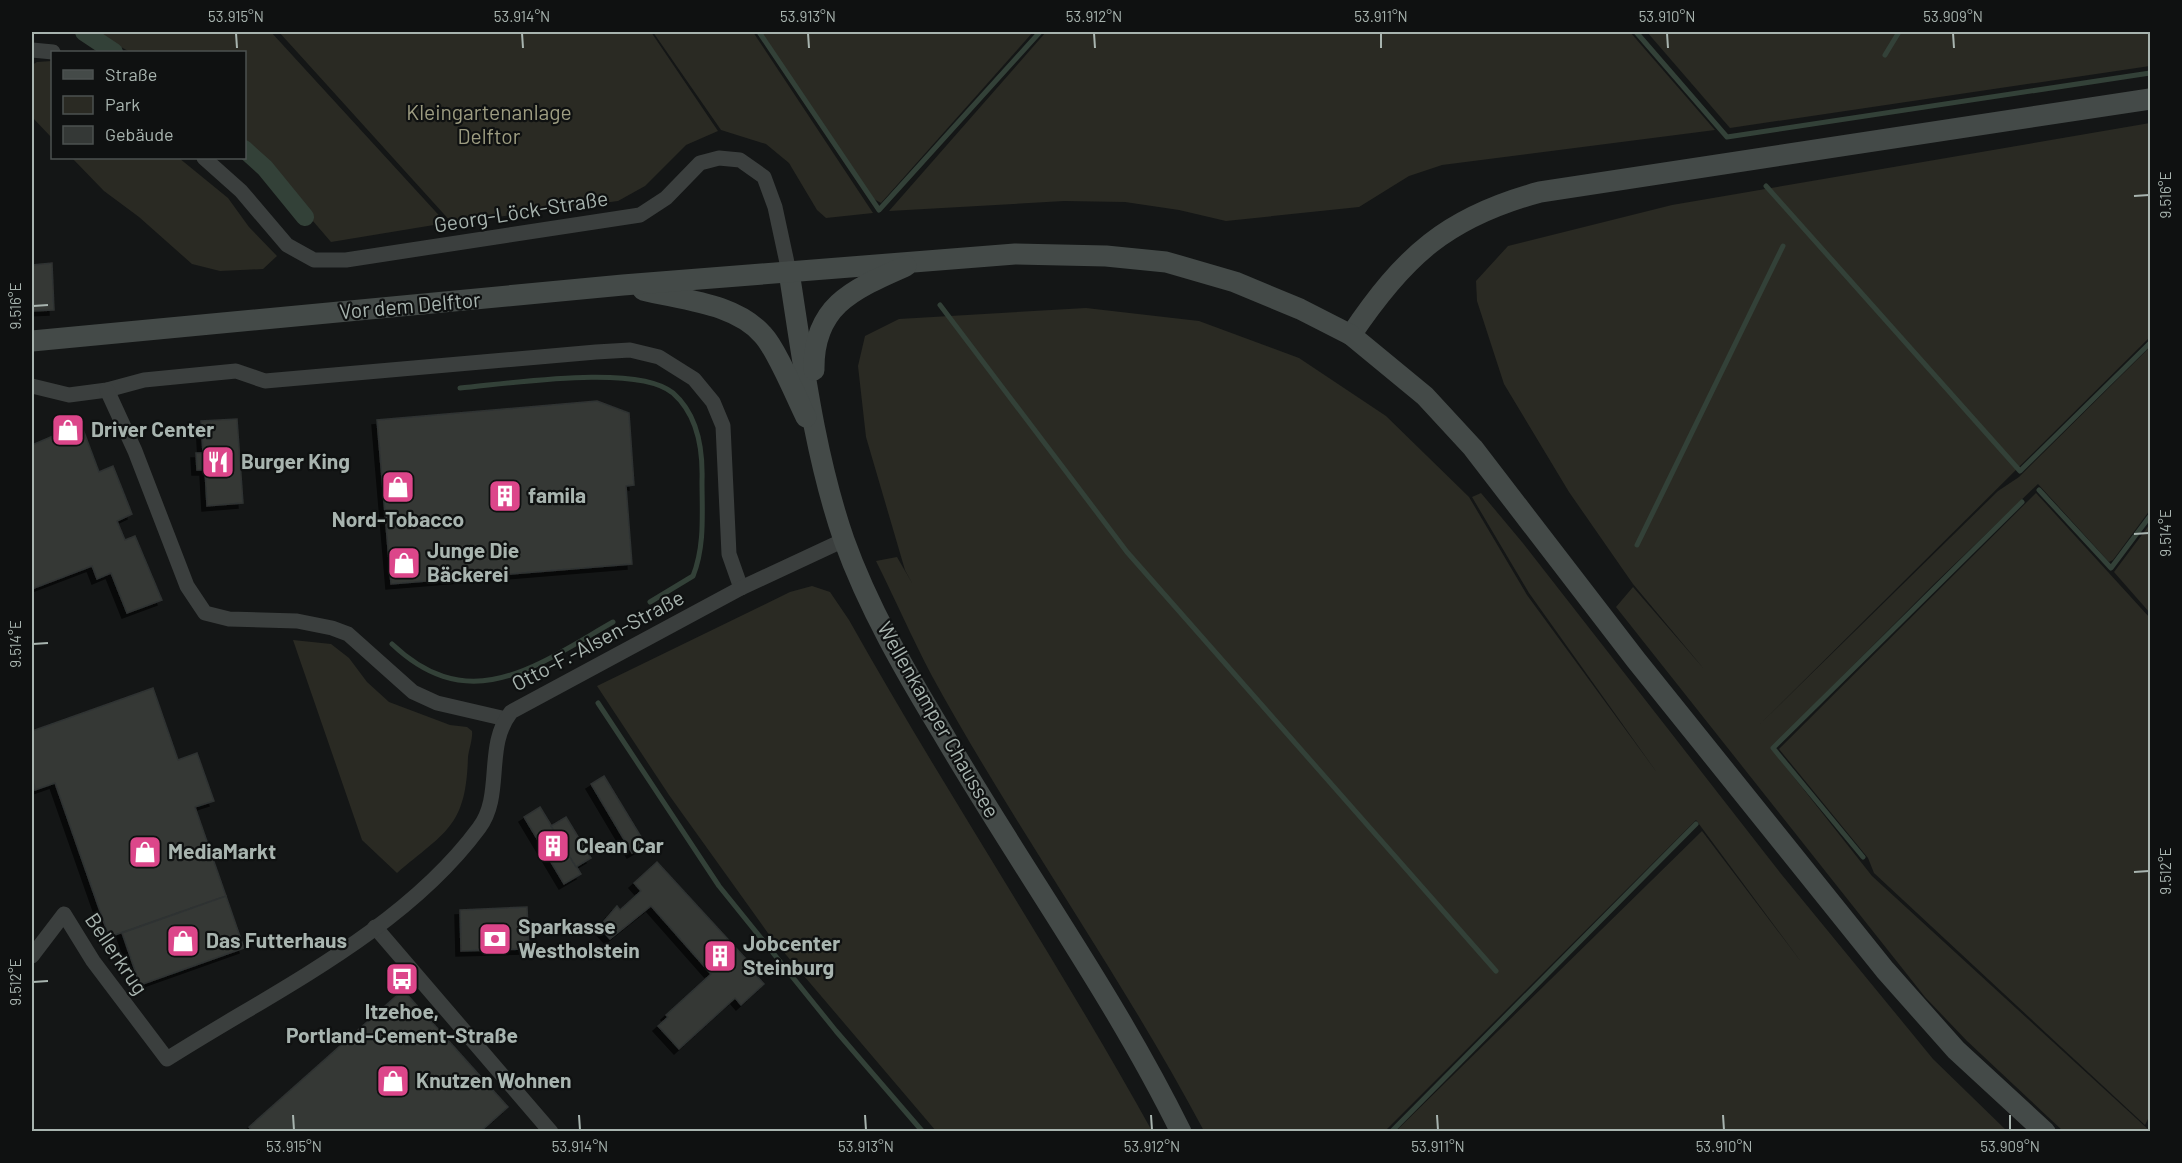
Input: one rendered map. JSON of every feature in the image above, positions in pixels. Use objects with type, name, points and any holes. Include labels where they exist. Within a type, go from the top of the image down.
[{"type":"main road","points":[[1351,335],[1400,268],[1434,239],[1470,216],[1516,199],[1540,192],[2151,99]]},
{"type":"main road","name":"Vor dem Delftor","points":[[32,341],[623,285],[923,259],[1015,254],[1106,256],[1166,262],[1235,282],[1300,309],[1351,335],[1425,396],[1473,448],[1643,669],[1885,970],[1956,1050],[2045,1131]]},
{"type":"main road","points":[[816,436],[814,347],[824,318],[860,287],[923,259]]},
{"type":"main road","name":"Wellenkamper Chaussee","points":[[789,272],[816,436],[844,540],[870,600],[924,702],[1125,1029],[1181,1131]]},
{"type":"main road","points":[[623,285],[731,311],[748,321],[765,336],[816,436]]},
{"type":"street","points":[[32,50],[51,52]]},
{"type":"street","name":"Georg-Löck-Straße","points":[[205,159],[241,191],[287,245],[314,260],[346,260],[640,215],[666,198],[700,163],[719,158],[740,160],[764,177],[775,207],[789,272]]},
{"type":"street","points":[[32,386],[69,395],[107,390],[144,380],[236,371],[265,381],[596,352],[630,350],[659,357],[694,379],[713,402],[723,426],[729,554],[741,588]]},
{"type":"street","points":[[107,390],[135,452],[187,586],[193,599],[205,613],[229,619],[297,621],[332,628],[348,634],[413,692],[437,702],[506,719]]},
{"type":"street","name":"Otto-F.-Alsen-Straße","points":[[166,1059],[277,993],[375,927],[430,882],[460,852],[485,820],[492,793],[497,740],[506,719],[518,708],[741,588],[844,540]]},
{"type":"street","name":"Bellerkrug","points":[[32,957],[64,914],[124,1005],[166,1059]]},
{"type":"street","points":[[375,927],[551,1131]]},
{"type":"green space","points":[[94,32],[271,32],[446,223],[331,242],[246,143],[246,51],[128,51]]},
{"type":"green space","name":"Kleingartenanlage Delftor","points":[[279,32],[651,32],[718,131],[686,145],[645,186],[618,201],[452,223]]},
{"type":"green space","points":[[653,32],[753,32],[873,213],[826,218],[817,210],[789,163],[766,144],[721,130]]},
{"type":"green space","points":[[761,32],[1033,32],[881,203],[872,198]]},
{"type":"green space","points":[[1046,32],[1630,32],[1715,130],[1442,165],[1409,176],[1359,207],[1226,221],[1179,210],[1125,202],[1064,201],[889,211]]},
{"type":"green space","points":[[1647,32],[2150,32],[2150,66],[1730,128]]},
{"type":"green space","points":[[51,61],[51,137],[32,117],[32,65],[37,62]]},
{"type":"green space","points":[[2150,123],[2150,337],[1758,726],[1998,491],[2019,477],[2150,347],[2150,510],[2113,560],[2109,562],[2038,484],[1933,585],[1771,748],[1872,876],[2150,1131],[2063,1131],[1967,1041],[1925,997],[1616,607],[1633,587],[1704,669],[1633,584],[1569,492],[1504,384],[1477,301],[1476,281],[1508,246],[1672,205]]},
{"type":"green space","points":[[73,159],[180,159],[228,198],[249,227],[277,256],[263,269],[220,271],[192,264],[139,217],[104,191]]},
{"type":"green space","points":[[1086,308],[1199,321],[1299,358],[1386,416],[1469,497],[1527,595],[1658,774],[1529,593],[1472,497],[1481,493],[1522,542],[1782,875],[1933,1059],[2007,1131],[1396,1131],[1702,831],[1802,963],[1696,820],[1385,1131],[1204,1131],[1138,1016],[965,734],[932,676],[876,561],[897,557],[912,583],[905,570],[866,437],[858,366],[865,336],[899,319]]},
{"type":"green space","points":[[2036,493],[2150,618],[2150,1115],[2145,1125],[1874,873],[1868,858],[1779,749]]},
{"type":"green space","points":[[2150,524],[2150,613],[2114,572]]},
{"type":"green space","points":[[812,586],[830,592],[849,620],[1078,1002],[1152,1131],[936,1131],[770,936],[669,795],[597,686],[790,592]]},
{"type":"green space","points":[[293,640],[331,644],[349,658],[367,682],[389,702],[450,725],[467,727],[472,731],[463,799],[458,813],[440,836],[397,873],[362,840]]},
{"type":"building","points":[[52,263],[54,310],[32,311],[32,265]]},
{"type":"building","name":"famila","points":[[597,401],[629,413],[634,485],[626,486],[632,564],[391,584],[377,420]]},
{"type":"building","name":"Burger King","points":[[237,419],[243,503],[207,506],[205,470],[197,470],[196,453],[203,453],[201,421]]},
{"type":"building","points":[[81,424],[99,472],[113,466],[132,514],[117,521],[125,540],[135,536],[162,600],[127,613],[111,573],[97,579],[92,566],[32,589],[32,445]]},
{"type":"building","name":"MediaMarkt","points":[[153,688],[178,760],[197,753],[214,801],[195,807],[226,896],[109,937],[55,783],[35,790],[32,772],[32,731]]},
{"type":"building","points":[[604,776],[646,845],[632,853],[591,784]]},
{"type":"building","name":"Clean Car","points":[[540,807],[581,874],[564,884],[524,817]]},
{"type":"building","points":[[566,817],[591,858],[576,867],[551,826]]},
{"type":"building","name":"Jobcenter Steinburg","points":[[657,862],[759,973],[756,975],[764,984],[741,1005],[735,998],[679,1049],[658,1026],[668,1017],[666,1015],[711,974],[651,906],[610,939],[599,927],[617,906],[620,910],[641,891],[634,883]]},
{"type":"building","name":"Das Futterhaus","points":[[226,896],[244,948],[140,985],[122,933]]},
{"type":"building","name":"Sparkasse Westholstein","points":[[527,907],[529,949],[461,951],[460,910]]},
{"type":"building","name":"Knutzen Wohnen","points":[[403,990],[508,1107],[480,1132],[253,1132],[249,1127]]},
{"type":"waterway","points":[[84,32],[112,51]]},
{"type":"waterway","points":[[759,32],[879,210],[1040,32]]},
{"type":"waterway","points":[[1636,32],[1727,137],[2150,73]]},
{"type":"waterway","points":[[1885,55],[1899,32]]},
{"type":"waterway","points":[[246,151],[265,168],[305,217]]},
{"type":"waterway","points":[[1766,186],[2020,471],[2150,343]]},
{"type":"waterway","points":[[1637,545],[1783,246]]},
{"type":"waterway","points":[[940,305],[1127,552],[1496,971]]},
{"type":"waterway","points":[[460,388],[539,380],[603,377],[632,379],[656,384],[673,393],[681,402],[693,422],[700,445],[701,541],[693,576],[650,602]]},
{"type":"waterway","points":[[2039,490],[2111,568],[2150,516]]},
{"type":"waterway","points":[[1863,857],[1773,748],[2022,502]]},
{"type":"waterway","points":[[392,644],[421,666],[449,678],[476,681],[503,677],[530,668],[613,622]]},
{"type":"waterway","points":[[598,703],[719,886],[836,1031],[923,1132]]},
{"type":"waterway","points":[[1391,1132],[1696,824]]},
{"type":"place","name":"Driver Center","points":[[68,430]]},
{"type":"place","name":"Burger King","points":[[218,462]]},
{"type":"place","name":"Nord-Tobacco","points":[[398,487]]},
{"type":"place","name":"famila","points":[[505,496]]},
{"type":"place","name":"Junge Die Bäckerei","points":[[404,563]]},
{"type":"place","name":"Clean Car","points":[[553,846]]},
{"type":"place","name":"MediaMarkt","points":[[145,852]]},
{"type":"place","name":"Sparkasse Westholstein","points":[[495,939]]},
{"type":"place","name":"Das Futterhaus","points":[[183,941]]},
{"type":"place","name":"Jobcenter Steinburg","points":[[720,956]]},
{"type":"place","name":"Itzehoe, Portland-Cement-Straße","points":[[402,979]]},
{"type":"place","name":"Knutzen Wohnen","points":[[393,1081]]}]
